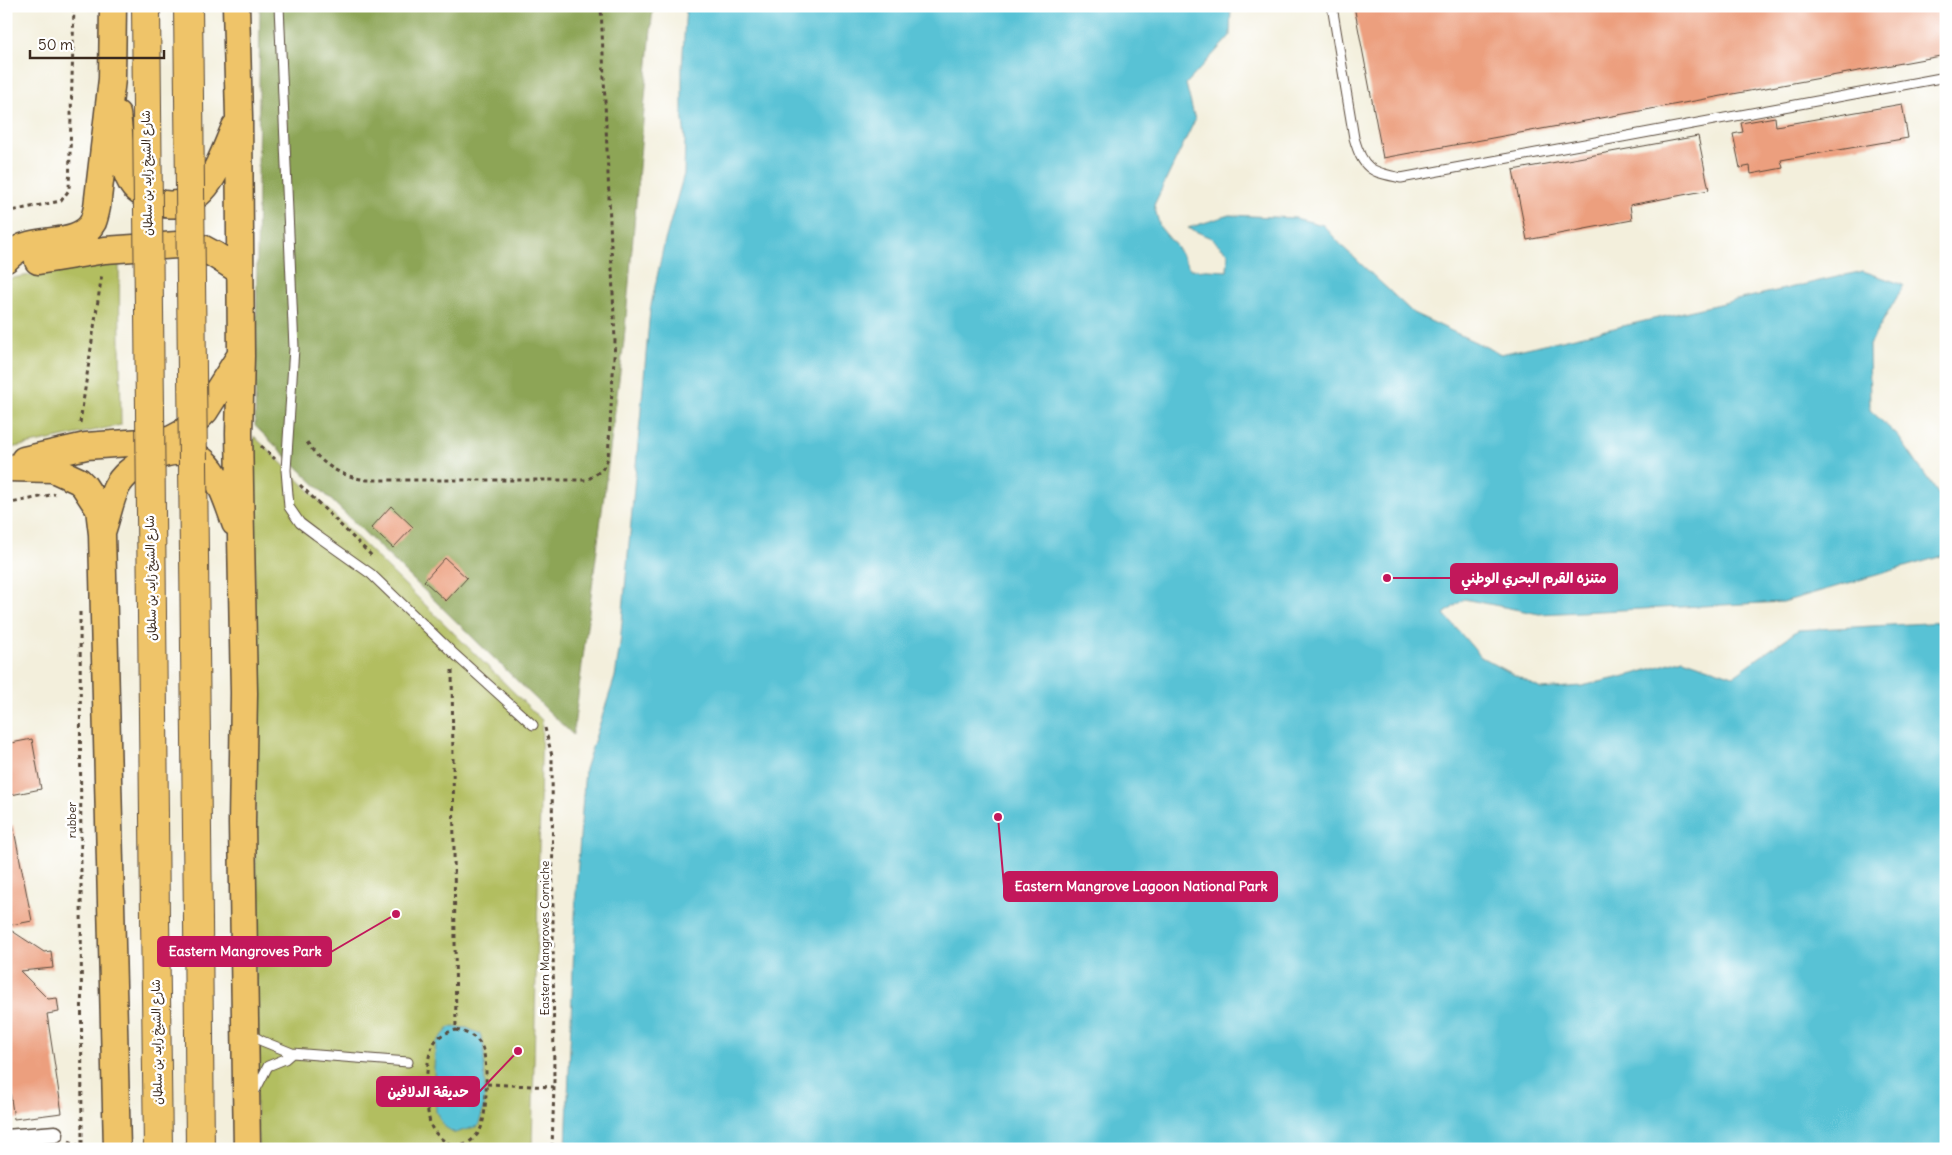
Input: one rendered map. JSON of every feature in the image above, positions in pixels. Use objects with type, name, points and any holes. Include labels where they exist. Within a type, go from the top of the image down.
[{"type":"highway","name":"شارع الشيخ زايد بن سلطان","points":[[146,6],[158,1149]]},
{"type":"highway","points":[[188,6],[200,1149]]},
{"type":"main road","points":[[6,259],[18,249],[30,244],[79,234],[93,222],[97,207],[112,79],[113,6]]},
{"type":"main road","points":[[236,6],[239,117],[241,356],[239,433],[244,693],[242,823],[247,1149]]},
{"type":"main road","points":[[112,79],[125,169],[132,184],[143,194],[168,205],[180,203],[198,194],[218,166],[239,117]]},
{"type":"main road","points":[[6,267],[105,250],[178,245],[202,248],[215,254],[240,271]]},
{"type":"main road","points":[[6,464],[86,446],[170,440],[188,429],[205,411],[241,356]]},
{"type":"main road","points":[[102,534],[116,487],[126,475],[137,465],[151,458],[164,453],[178,452],[192,454],[204,461],[214,471],[226,497],[242,542]]},
{"type":"main road","points":[[6,468],[53,469],[79,481],[99,509],[102,534],[117,1149]]},
{"type":"street","points":[[6,1138],[55,1134]]},
{"type":"lane","points":[[279,6],[294,348],[286,470],[289,507],[300,523],[371,574],[452,652],[533,725]]},
{"type":"lane","points":[[1332,6],[1354,138],[1360,158],[1377,173],[1401,178],[1946,77]]},
{"type":"lane","points":[[246,1031],[262,1041],[292,1053],[408,1062]]},
{"type":"lane","points":[[246,1112],[259,1080],[268,1066],[285,1059],[292,1053]]},
{"type":"path","points":[[6,212],[61,201],[69,190],[74,6]]},
{"type":"path","points":[[307,442],[313,452],[330,467],[348,476],[367,480],[587,480],[602,470],[608,458],[615,341],[601,6]]},
{"type":"path","points":[[80,423],[105,250]]},
{"type":"path","points":[[6,504],[58,493]]},
{"type":"path","name":"rubber","points":[[80,610],[82,1149]]},
{"type":"path","points":[[452,652],[456,1030]]},
{"type":"path","name":"Eastern Mangroves Corniche","points":[[546,729],[552,756],[554,1087],[552,1149]]},
{"type":"path","points":[[456,1030],[466,1033],[481,1045],[485,1053],[487,1084],[482,1127],[477,1135],[468,1143],[458,1147],[438,1135],[431,1126],[427,1106],[430,1052],[439,1037],[456,1030]]},
{"type":"path","points":[[487,1084],[554,1087]]},
{"type":"green space","points":[[260,6],[653,6],[624,341],[573,735],[255,426]]},
{"type":"green space","points":[[119,261],[121,425],[6,449],[6,279]]},
{"type":"green space","points":[[254,436],[542,720],[532,1149],[258,1149],[256,1108]]},
{"type":"water","points":[[686,6],[1231,6],[1230,36],[1186,84],[1195,120],[1154,205],[1160,227],[1176,246],[1190,269],[1227,271],[1228,253],[1211,238],[1188,228],[1229,215],[1295,218],[1323,225],[1344,248],[1413,313],[1501,354],[1863,271],[1904,285],[1869,345],[1870,410],[1898,436],[1946,505],[1946,555],[1783,602],[1539,614],[1464,599],[1444,614],[1481,657],[1541,689],[1582,686],[1634,674],[1683,659],[1733,676],[1798,630],[1946,622],[1946,1149],[566,1149],[576,892],[585,769],[615,677],[620,644],[650,310],[664,244],[684,174],[685,139],[682,111],[682,68]]},
{"type":"water","points":[[450,1027],[467,1028],[480,1034],[484,1047],[484,1108],[478,1126],[455,1133],[445,1127],[436,1112],[434,1068],[436,1043]]},
{"type":"building","points":[[1354,6],[1946,6],[1946,55],[1383,158]]},
{"type":"building","points":[[1902,104],[1908,138],[1781,160],[1783,168],[1751,174],[1750,166],[1740,168],[1733,134],[1743,132],[1741,123],[1775,117],[1776,126]]},
{"type":"building","points":[[1698,136],[1709,190],[1630,205],[1632,220],[1527,240],[1513,170]]},
{"type":"building","points":[[391,506],[413,527],[393,548],[371,528]]},
{"type":"building","points":[[445,558],[467,578],[446,601],[424,581]]},
{"type":"building","points":[[32,739],[41,789],[6,796],[6,744]]},
{"type":"building","points":[[13,825],[32,921],[6,926],[6,826]]},
{"type":"building","points":[[6,927],[44,952],[51,951],[53,968],[20,971],[48,999],[57,998],[59,1012],[47,1014],[62,1113],[14,1119],[6,1065]]},
{"type":"place","name":"متنزه القرم البحري الوطني","points":[[1387,578]]},
{"type":"place","name":"Eastern Mangrove Lagoon National Park","points":[[998,817]]},
{"type":"place","name":"Eastern Mangroves Park","points":[[396,914]]},
{"type":"place","name":"حديقة الدلافين","points":[[518,1051]]}]
